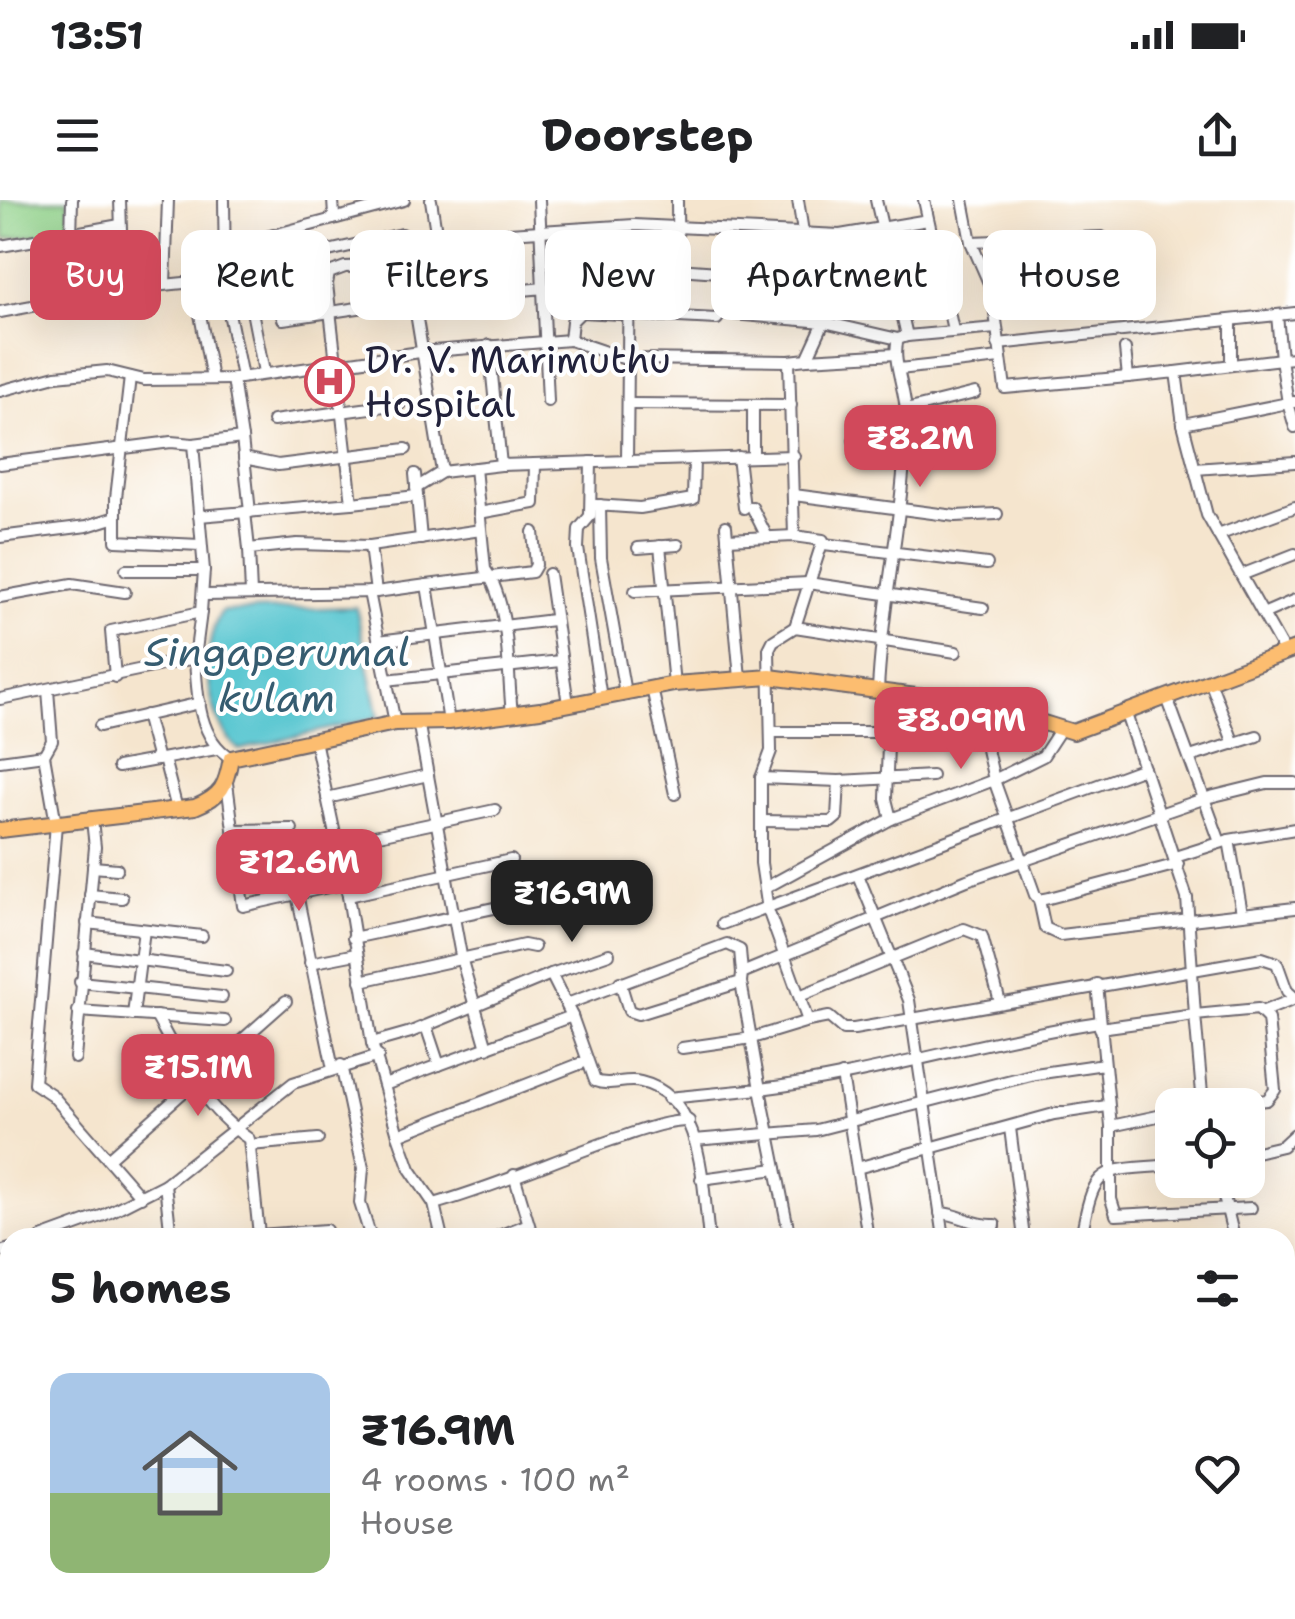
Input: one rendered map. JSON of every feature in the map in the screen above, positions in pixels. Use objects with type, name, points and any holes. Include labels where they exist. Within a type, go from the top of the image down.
[{"type":"main road","points":[[0,830],[177,809],[218,798],[227,783],[232,758],[315,740],[395,723],[449,722],[512,714],[674,684],[770,677],[985,705],[1060,730],[1090,728],[1290,651]]},
{"type":"street","points":[[71,230],[72,200]]},
{"type":"street","points":[[120,200],[120,230]]},
{"type":"street","points":[[165,284],[168,200]]},
{"type":"street","points":[[224,200],[225,230]]},
{"type":"street","points":[[333,200],[334,216]]},
{"type":"street","points":[[286,230],[404,200]]},
{"type":"street","points":[[430,200],[440,236],[676,227],[722,230]]},
{"type":"street","points":[[525,290],[545,288],[539,200]]},
{"type":"street","points":[[676,227],[677,200]]},
{"type":"street","points":[[798,200],[803,230]]},
{"type":"street","points":[[876,200],[881,230],[928,220]]},
{"type":"street","points":[[924,200],[953,330]]},
{"type":"street","points":[[963,200],[971,242],[983,269]]},
{"type":"street","points":[[102,230],[120,226]]},
{"type":"street","points":[[0,244],[30,241]]},
{"type":"street","points":[[971,242],[983,242]]},
{"type":"street","points":[[350,267],[329,274],[352,503]]},
{"type":"street","points":[[161,284],[181,283]]},
{"type":"street","points":[[0,312],[30,306]]},
{"type":"street","points":[[330,310],[350,308]]},
{"type":"street","points":[[998,344],[1295,313]]},
{"type":"street","points":[[1277,315],[1281,359],[1295,427]]},
{"type":"street","points":[[201,320],[212,379]]},
{"type":"street","points":[[230,320],[238,378],[252,594]]},
{"type":"street","points":[[254,320],[264,372]]},
{"type":"street","points":[[415,320],[442,472]]},
{"type":"street","points":[[546,320],[548,401]]},
{"type":"street","points":[[570,340],[573,320]]},
{"type":"street","points":[[626,320],[627,461]]},
{"type":"street","points":[[803,320],[903,337],[996,328]]},
{"type":"street","points":[[892,819],[886,778],[891,734],[880,642],[905,440],[906,410],[896,354],[903,337],[900,320]]},
{"type":"street","points":[[995,320],[1002,382],[1011,390],[1295,358]]},
{"type":"street","points":[[1231,364],[1232,320]]},
{"type":"street","points":[[807,359],[824,322]]},
{"type":"street","points":[[0,391],[107,370],[130,377],[238,378],[337,362],[546,339],[570,340],[626,360],[789,361],[896,354]]},
{"type":"street","points":[[489,345],[501,465]]},
{"type":"street","points":[[1125,349],[1128,377]]},
{"type":"street","points":[[899,368],[1000,358]]},
{"type":"street","points":[[789,361],[794,536]]},
{"type":"street","points":[[1176,372],[1183,424],[1206,515],[1263,614],[1290,651]]},
{"type":"street","points":[[130,377],[116,541],[200,545]]},
{"type":"street","points":[[906,410],[975,393]]},
{"type":"street","points":[[1183,424],[1292,402]]},
{"type":"street","points":[[272,421],[400,404]]},
{"type":"street","points":[[628,404],[792,404]]},
{"type":"street","points":[[753,405],[753,456]]},
{"type":"street","points":[[0,464],[242,438]]},
{"type":"street","points":[[854,440],[905,440]]},
{"type":"street","points":[[193,444],[205,595],[195,658],[200,703],[216,749]]},
{"type":"street","points":[[244,458],[278,465],[406,449]]},
{"type":"street","points":[[199,516],[352,503],[417,492],[442,472],[501,465],[794,456]]},
{"type":"street","points":[[738,457],[748,508],[766,537]]},
{"type":"street","points":[[595,505],[640,508],[693,499],[694,458]]},
{"type":"street","points":[[591,462],[601,558],[625,693]]},
{"type":"street","points":[[1195,470],[1295,462]]},
{"type":"street","points":[[479,513],[534,503],[535,464]]},
{"type":"street","points":[[475,468],[485,568],[492,579],[502,624],[512,714]]},
{"type":"street","points":[[415,474],[420,539]]},
{"type":"street","points":[[794,494],[955,516],[997,514]]},
{"type":"street","points":[[595,505],[579,529],[578,548],[601,698]]},
{"type":"street","points":[[1218,535],[1295,507]]},
{"type":"street","points":[[0,536],[87,526],[116,518]]},
{"type":"street","points":[[726,526],[740,678]]},
{"type":"street","points":[[249,549],[296,544],[370,546],[481,530]]},
{"type":"street","points":[[205,595],[372,592],[534,571],[533,532]]},
{"type":"street","points":[[727,539],[819,538],[824,544],[988,564]]},
{"type":"street","points":[[808,1021],[802,995],[768,910],[761,778],[772,750],[773,640],[795,626],[824,544]]},
{"type":"street","points":[[638,548],[678,545]]},
{"type":"street","points":[[370,546],[378,641],[395,723]]},
{"type":"street","points":[[660,546],[674,684]]},
{"type":"street","points":[[1241,575],[1295,554]]},
{"type":"street","points":[[126,570],[204,570]]},
{"type":"street","points":[[550,574],[568,704]]},
{"type":"street","points":[[635,591],[808,582],[888,597],[983,608]]},
{"type":"street","points":[[0,597],[72,584],[126,592]]},
{"type":"street","points":[[427,585],[449,722]]},
{"type":"street","points":[[1263,614],[1295,600]]},
{"type":"street","points":[[116,677],[111,630],[200,612]]},
{"type":"street","points":[[378,641],[554,620]]},
{"type":"street","points":[[795,626],[956,652]]},
{"type":"street","points":[[0,699],[195,658]]},
{"type":"street","points":[[386,680],[560,660]]},
{"type":"street","points":[[1210,680],[1234,744]]},
{"type":"street","points":[[652,688],[676,794]]},
{"type":"street","points":[[48,690],[52,740],[44,755],[56,824],[34,1083],[52,1095],[141,1197]]},
{"type":"street","points":[[1168,700],[1225,841],[1242,913]]},
{"type":"street","points":[[100,726],[200,703]]},
{"type":"street","points":[[985,705],[984,732],[994,780],[1051,934],[1295,908]]},
{"type":"street","points":[[1126,714],[1176,860],[1191,920],[1202,1088]]},
{"type":"street","points":[[146,716],[177,809]]},
{"type":"street","points":[[418,720],[462,961],[486,1048]]},
{"type":"street","points":[[765,888],[892,819],[994,780],[1043,756],[1060,730]]},
{"type":"street","points":[[772,732],[984,732]]},
{"type":"street","points":[[1190,757],[1257,736]]},
{"type":"street","points":[[315,740],[346,883],[372,1043],[410,1169],[434,1204],[440,1228]]},
{"type":"street","points":[[118,767],[216,749],[232,758]]},
{"type":"street","points":[[0,761],[44,755]]},
{"type":"street","points":[[722,924],[1144,768]]},
{"type":"street","points":[[327,798],[428,775]]},
{"type":"street","points":[[761,778],[839,781],[932,776]]},
{"type":"street","points":[[761,821],[832,822],[837,817],[839,781]]},
{"type":"street","points":[[620,982],[629,1011],[638,1014],[742,977],[1022,861],[1206,798],[1268,782],[1295,783]]},
{"type":"street","points":[[227,783],[243,906],[346,883]]},
{"type":"street","points":[[337,844],[495,810]]},
{"type":"street","points":[[75,1058],[92,867],[92,820]]},
{"type":"street","points":[[234,830],[292,829]]},
{"type":"street","points":[[1038,900],[1176,860],[1225,841],[1295,829]]},
{"type":"street","points":[[348,896],[511,860]]},
{"type":"street","points":[[240,865],[294,866]]},
{"type":"street","points":[[92,867],[117,869]]},
{"type":"street","points":[[858,875],[894,958],[912,1018],[942,1228]]},
{"type":"street","points":[[297,894],[310,963],[363,1168],[360,1202],[368,1228]]},
{"type":"street","points":[[90,895],[122,898]]},
{"type":"street","points":[[353,938],[541,898]]},
{"type":"street","points":[[87,923],[202,936]]},
{"type":"street","points":[[802,995],[964,929],[976,930],[986,947],[1000,1002]]},
{"type":"street","points":[[133,1015],[144,930]]},
{"type":"street","points":[[567,1004],[727,944],[740,950],[760,1089],[788,1228]]},
{"type":"street","points":[[361,981],[534,946]]},
{"type":"street","points":[[84,953],[226,971]]},
{"type":"street","points":[[310,963],[356,954]]},
{"type":"street","points":[[372,1043],[426,1026],[609,954]]},
{"type":"street","points":[[668,1098],[760,1089],[1100,1025],[1248,1008],[1264,1012],[1295,998],[1287,991],[1276,963],[1262,958],[854,1029],[844,1029],[828,1017],[752,1038],[682,1048]]},
{"type":"street","points":[[1282,972],[1295,969]]},
{"type":"street","points":[[551,974],[572,1016],[594,1080],[601,1084],[643,1082],[668,1098],[689,1121],[708,1228]]},
{"type":"street","points":[[80,982],[222,997]]},
{"type":"street","points":[[1097,984],[1111,1126],[1113,1210],[1123,1218],[1251,1208]]},
{"type":"street","points":[[109,1158],[286,1001]]},
{"type":"street","points":[[78,1011],[225,1021]]},
{"type":"street","points":[[1264,1012],[1273,1095],[1265,1096]]},
{"type":"street","points":[[156,1016],[192,1083],[233,1128],[249,1139],[259,1228]]},
{"type":"street","points":[[386,1084],[572,1016]]},
{"type":"street","points":[[426,1026],[439,1065]]},
{"type":"street","points":[[76,1228],[166,1184],[293,1083],[378,1056]]},
{"type":"street","points":[[398,1135],[587,1061]]},
{"type":"street","points":[[694,1140],[853,1122],[1034,1074],[1104,1064]]},
{"type":"street","points":[[842,1074],[853,1122],[866,1228]]},
{"type":"street","points":[[857,1168],[1054,1114],[1107,1106]]},
{"type":"street","points":[[1111,1126],[1155,1117]]},
{"type":"street","points":[[434,1204],[492,1188],[514,1175],[657,1125],[689,1121]]},
{"type":"street","points":[[1010,1128],[1023,1228]]},
{"type":"street","points":[[1265,1150],[1282,1146],[1295,1134]]},
{"type":"street","points":[[250,1145],[318,1140]]},
{"type":"street","points":[[1082,1228],[1090,1186],[1110,1171],[1155,1167]]},
{"type":"street","points":[[701,1179],[776,1170]]},
{"type":"street","points":[[514,1175],[529,1228]]},
{"type":"street","points":[[166,1184],[170,1228]]},
{"type":"street","points":[[1223,1198],[1231,1228]]},
{"type":"street","points":[[940,1213],[954,1213],[976,1226],[995,1225]]},
{"type":"street","points":[[518,1228],[528,1224]]},
{"type":"green space","points":[[0,200],[68,200],[72,230],[30,230],[30,236],[5,239]]},
{"type":"water","name":"Singaperumal kulam","points":[[356,607],[379,717],[239,750],[219,722],[209,684],[210,644],[222,611]]},
{"type":"place","name":"Dr. V. Marimuthu Hospital","points":[[330,381]]}]
